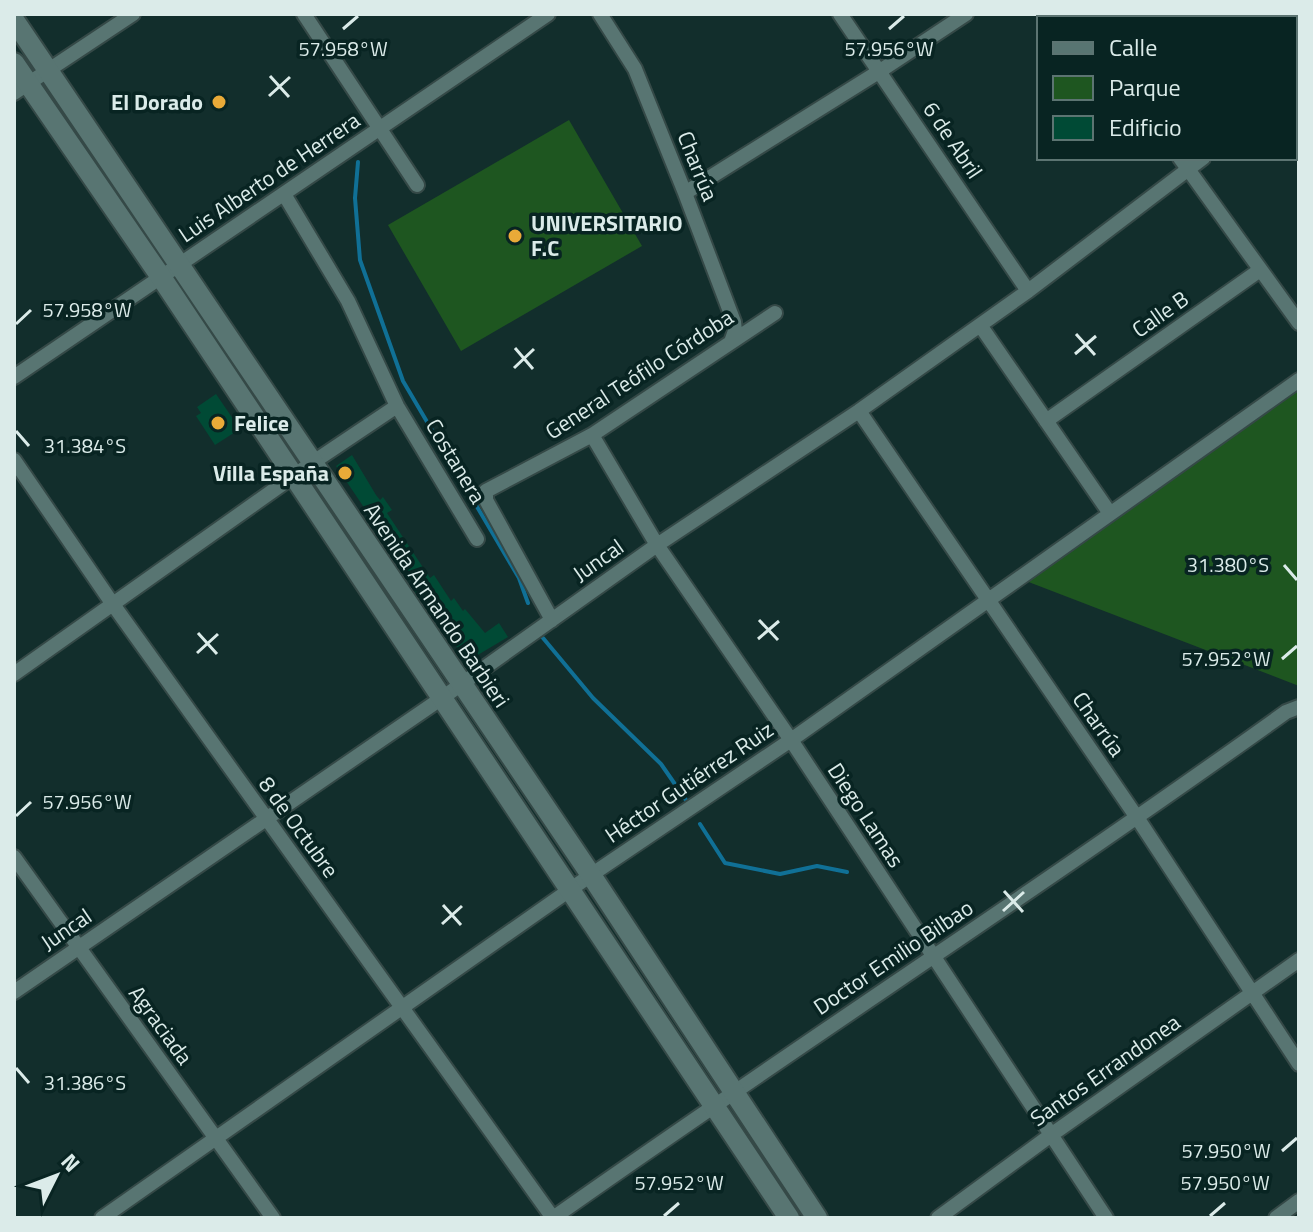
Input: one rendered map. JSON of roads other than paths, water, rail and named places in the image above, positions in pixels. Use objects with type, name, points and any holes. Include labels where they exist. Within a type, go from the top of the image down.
[{"type":"street","points":[[21,89],[133,14]]},
{"type":"street","points":[[304,14],[417,185]]},
{"type":"street","name":"Luis Alberto de Herrera","points":[[14,377],[548,14]]},
{"type":"street","name":"Charrúa","points":[[600,14],[635,69],[685,193],[734,322],[731,342]]},
{"type":"street","name":"6 de Abril","points":[[840,14],[1028,291]]},
{"type":"street","points":[[685,193],[966,14]]},
{"type":"street","name":"Avenida Armando Barbieri","points":[[14,20],[591,875],[817,1218]]},
{"type":"street","points":[[14,63],[21,89],[161,277],[789,1218]]},
{"type":"street","points":[[1184,164],[1299,323]]},
{"type":"street","name":"Juncal","points":[[14,992],[442,698],[657,545],[859,411],[1028,291],[1184,164]]},
{"type":"street","name":"Costanera","points":[[284,194],[348,301],[397,406],[477,539]]},
{"type":"street","name":"Calle B","points":[[1046,421],[1260,270]]},
{"type":"street","name":"General Teófilo Córdoba","points":[[552,620],[486,500],[486,491],[592,435],[775,313]]},
{"type":"street","points":[[980,325],[1109,512]]},
{"type":"street","name":"Héctor Gutiérrez Ruiz","points":[[102,1218],[569,890],[791,740],[1299,380]]},
{"type":"street","points":[[14,674],[397,406]]},
{"type":"street","name":"Charrúa","points":[[859,411],[1138,819],[1299,1064]]},
{"type":"street","name":"Diego Lamas","points":[[592,435],[657,545],[791,740],[1106,1218]]},
{"type":"street","name":"8 de Octubre","points":[[14,460],[112,603],[553,1218]]},
{"type":"street","name":"Doctor Emilio Bilbao","points":[[553,1218],[714,1104],[1138,819],[1286,712],[1298,707]]},
{"type":"street","name":"Agraciada","points":[[14,857],[273,1218]]},
{"type":"street","name":"Santos Errandonea","points":[[938,1218],[1299,960]]},
{"type":"street","points":[[1276,1218],[1299,1201]]},
{"type":"waterway","points":[[358,162],[355,198],[360,260],[403,381],[519,578],[528,603]]},
{"type":"waterway","points":[[543,638],[593,698],[661,764],[688,803]]},
{"type":"waterway","points":[[700,824],[725,863],[780,874],[817,866],[847,872]]},
{"type":"place","name":"El Dorado","points":[[219,102]]},
{"type":"place","name":"UNIVERSITARIO F.C","points":[[515,236]]},
{"type":"place","name":"Felice","points":[[218,423]]},
{"type":"place","name":"Villa España","points":[[345,473]]}]
